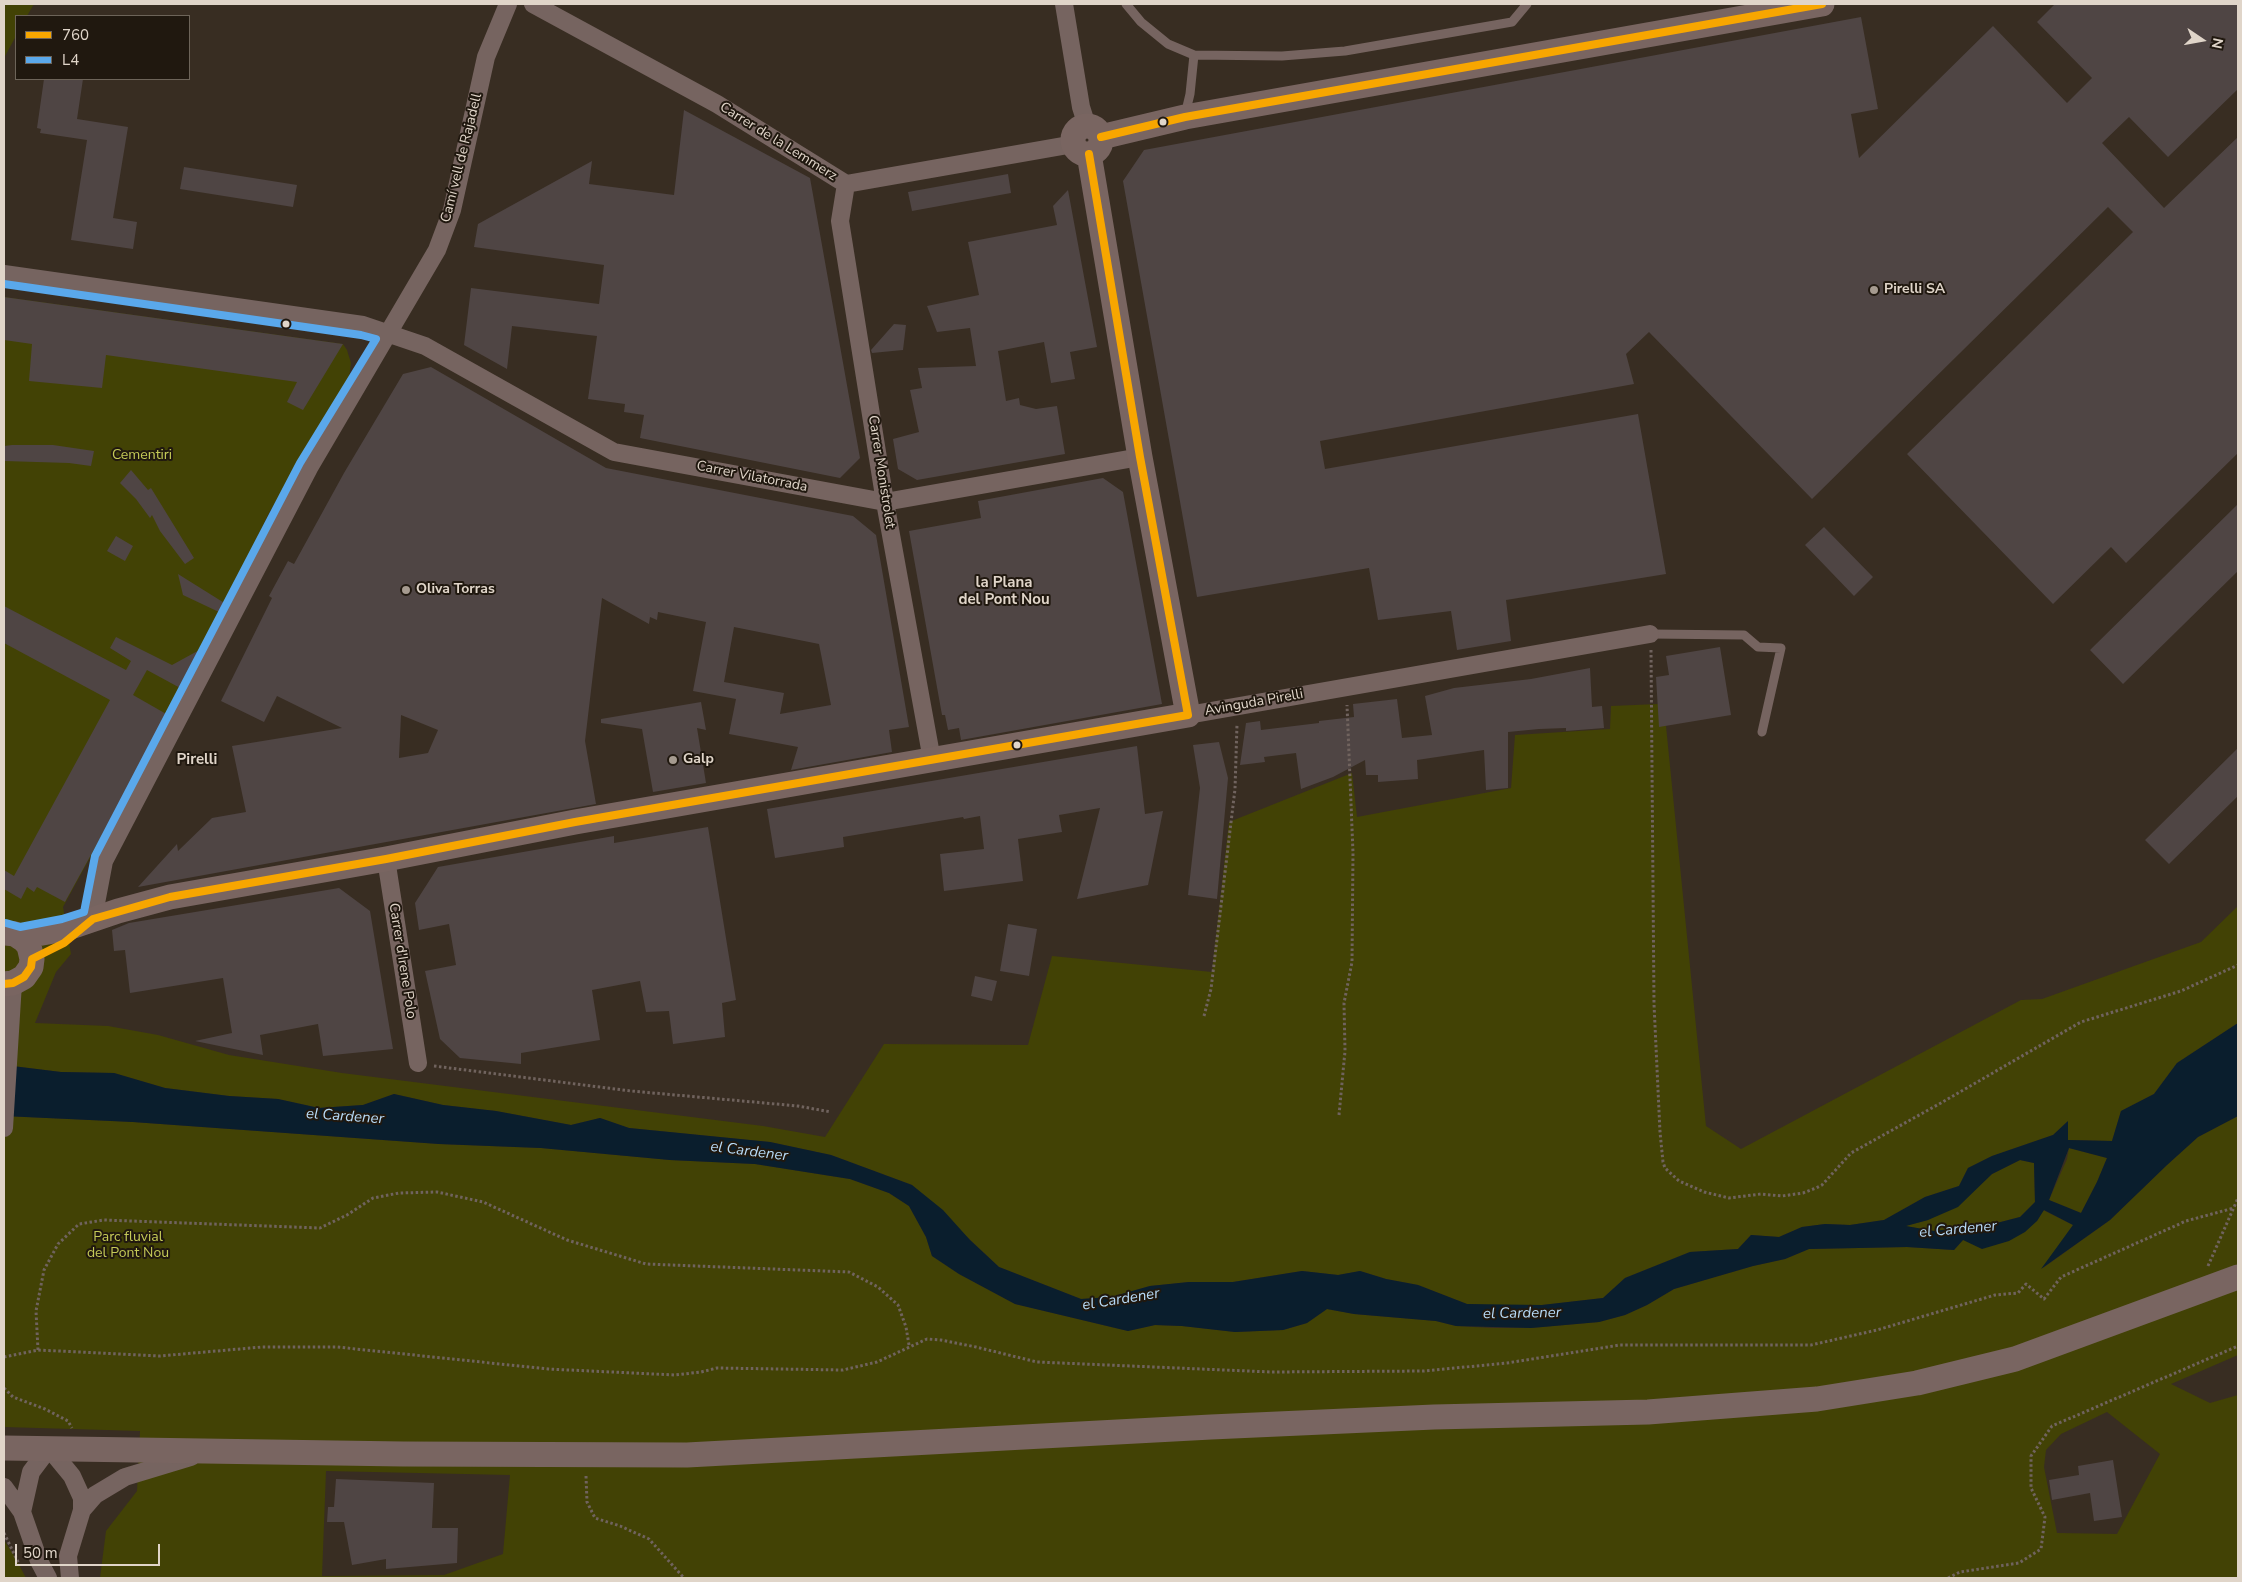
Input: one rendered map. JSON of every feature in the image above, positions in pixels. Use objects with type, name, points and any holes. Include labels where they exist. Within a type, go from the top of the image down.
[{"type":"street","name":"Camí vell de Rajadell","points":[[93,919],[104,861],[308,468],[391,332],[438,250],[452,210],[486,57],[508,4]]},
{"type":"street","name":"Carrer de la Lemmerz","points":[[533,4],[717,104],[846,184],[1088,140]]},
{"type":"street","points":[[1064,4],[1140,457],[1188,715]]},
{"type":"street","points":[[1088,140],[1185,117],[1822,4]]},
{"type":"street","name":"Carrer Monistrolet","points":[[846,184],[840,221],[885,502],[932,760]]},
{"type":"street","name":"Carrer Vilatorrada","points":[[4,274],[363,324],[391,332],[425,346],[614,452],[885,502],[1140,457]]},
{"type":"street","name":"Avinguda Pirelli","points":[[10,931],[66,929],[118,910],[170,897],[386,860],[575,822],[1650,634]]},
{"type":"street","name":"Carrer d'Irene Polo","points":[[386,860],[418,1064]]},
{"type":"street","name":"Avinguda Pirelli","points":[[32,959],[64,943],[93,919]]},
{"type":"street","points":[[4,1128],[11,1036],[8,984],[26,974],[32,959],[29,946],[10,931]]},
{"type":"street","points":[[4,1448],[687,1455],[1434,1417],[1648,1412],[1817,1399],[1917,1383],[2015,1358],[2227,1281]]},
{"type":"street","points":[[49,1448],[72,1476],[82,1498],[82,1510],[68,1556],[70,1578]]},
{"type":"street","points":[[22,1512],[31,1472],[49,1448]]},
{"type":"street","points":[[82,1510],[95,1495],[125,1476],[219,1451]]},
{"type":"street","points":[[4,1487],[22,1512],[39,1561],[48,1578]]},
{"type":"lane","points":[[1126,4],[1141,22],[1168,44],[1194,55],[1282,56],[1345,50],[1512,22],[1527,4]]},
{"type":"lane","points":[[1185,117],[1190,94],[1194,55]]},
{"type":"lane","points":[[1650,634],[1744,635],[1758,647],[1780,648],[1762,732]]},
{"type":"path","points":[[1650,634],[1654,1004],[1660,1132],[1663,1162],[1669,1173],[1680,1181],[1704,1192],[1729,1198],[1762,1194],[1788,1195],[1816,1188],[1822,1185],[1851,1152],[1939,1104],[2081,1022],[2181,991],[2238,965]]},
{"type":"path","points":[[1339,1115],[1345,1051],[1344,1003],[1352,962],[1353,853],[1347,750],[1347,687]]},
{"type":"path","points":[[1204,1016],[1211,989],[1235,788],[1238,706]]},
{"type":"path","points":[[418,1064],[631,1091],[798,1106],[831,1112]]},
{"type":"path","points":[[38,1350],[36,1312],[44,1270],[58,1244],[79,1224],[104,1220],[320,1228],[347,1215],[373,1198],[399,1194],[436,1192],[483,1202],[568,1240],[646,1264],[849,1272],[878,1287],[898,1305],[906,1327],[909,1346]]},
{"type":"path","points":[[2227,1281],[2207,1266],[2238,1198]]},
{"type":"path","points":[[4,1358],[38,1350],[160,1356],[262,1347],[337,1347],[548,1369],[675,1375],[717,1368],[843,1370],[877,1362],[927,1339],[941,1340],[1037,1362],[1271,1372],[1424,1371],[1507,1363],[1620,1345],[1811,1345],[1877,1330],[1995,1295],[2018,1293],[2026,1284],[2044,1299],[2061,1277],[2186,1221],[2234,1208]]},
{"type":"path","points":[[1948,1578],[1960,1572],[2018,1563],[2041,1549],[2045,1518],[2031,1488],[2031,1456],[2052,1426],[2238,1346]]},
{"type":"path","points":[[4,1388],[13,1397],[45,1409],[68,1421],[75,1434],[75,1448]]},
{"type":"path","points":[[585,1455],[587,1502],[595,1518],[620,1526],[649,1539],[684,1578]]},
{"type":"path","points":[[4,1533],[16,1559]]},
{"type":"green space","points":[[4,4],[34,4],[28,15],[15,15],[15,38],[4,58]]},
{"type":"green space","name":"Cementiri","points":[[4,297],[343,344],[351,363],[349,378],[269,513],[188,679],[63,907],[71,954],[56,972],[35,1023],[108,1026],[158,1035],[229,1055],[342,1073],[763,1126],[825,1137],[884,1044],[1028,1045],[1052,956],[1212,972],[1229,822],[1352,773],[1357,817],[1511,788],[1515,735],[1610,729],[1611,706],[1658,704],[1666,726],[1706,1126],[1741,1149],[2021,1000],[2042,999],[2201,942],[2238,906],[2238,1023],[2177,1063],[2154,1094],[2121,1111],[2112,1141],[2068,1140],[2067,1122],[2053,1135],[1992,1156],[1968,1168],[1959,1186],[1925,1197],[1884,1220],[1850,1225],[1825,1224],[1802,1227],[1779,1237],[1751,1235],[1738,1249],[1690,1252],[1625,1278],[1603,1298],[1542,1305],[1499,1306],[1467,1304],[1418,1285],[1386,1279],[1360,1271],[1338,1275],[1302,1271],[1233,1282],[1189,1282],[1150,1286],[1111,1297],[1081,1299],[999,1267],[912,1185],[831,1155],[770,1142],[629,1128],[600,1118],[571,1125],[496,1111],[443,1105],[394,1094],[363,1105],[319,1108],[278,1099],[229,1096],[165,1088],[114,1073],[61,1072],[4,1065]]},
{"type":"green space","name":"Parc fluvial del Pont Nou","points":[[4,1116],[133,1122],[439,1144],[541,1148],[670,1160],[755,1164],[850,1179],[889,1193],[909,1206],[926,1237],[932,1256],[959,1274],[1015,1304],[1128,1331],[1155,1325],[1235,1332],[1283,1330],[1307,1323],[1327,1309],[1354,1314],[1436,1321],[1456,1326],[1492,1328],[1531,1328],[1599,1322],[1625,1315],[1674,1289],[1753,1266],[1785,1259],[1809,1249],[1907,1247],[1954,1250],[1963,1240],[2037,1221],[2043,1210],[2073,1225],[2043,1268],[2110,1220],[2198,1137],[2238,1116],[2238,1355],[2171,1384],[2210,1403],[2238,1395],[2238,1578],[100,1578],[106,1531],[137,1491],[140,1431],[4,1427]],"holes":[[[2107,1412],[2160,1454],[2117,1534],[2057,1533],[2044,1467],[2046,1450],[2061,1434]],[[326,1471],[510,1475],[503,1554],[444,1575],[322,1576]]]},
{"type":"green space","points":[[2069,1148],[2107,1158],[2081,1213],[2049,1200],[2067,1159]]},
{"type":"green space","points":[[2020,1160],[2034,1163],[2035,1202],[2020,1217],[1993,1224],[1934,1231],[1904,1226],[1928,1220],[1975,1189],[1992,1174]]},
{"type":"green space","points":[[4,1540],[16,1559],[26,1578],[4,1578]]},
{"type":"water","name":"el Cardener","points":[[2238,1023],[2238,1116],[2198,1137],[2110,1220],[2041,1269],[2073,1225],[2044,1210],[2037,1221],[2025,1232],[2009,1241],[1982,1249],[1963,1240],[1954,1250],[1907,1247],[1809,1249],[1785,1259],[1753,1266],[1674,1289],[1625,1315],[1599,1322],[1531,1328],[1456,1326],[1436,1321],[1354,1314],[1327,1309],[1307,1323],[1283,1330],[1235,1332],[1155,1325],[1128,1331],[1015,1304],[959,1274],[932,1256],[926,1237],[909,1206],[889,1193],[850,1179],[755,1164],[670,1160],[541,1148],[439,1144],[133,1122],[4,1116],[4,1065],[61,1072],[114,1073],[165,1088],[229,1096],[278,1099],[319,1108],[363,1105],[394,1094],[443,1105],[496,1111],[571,1125],[600,1118],[629,1128],[770,1142],[831,1155],[912,1185],[943,1210],[970,1240],[999,1267],[1081,1299],[1111,1297],[1150,1286],[1189,1282],[1233,1282],[1302,1271],[1338,1275],[1360,1271],[1386,1279],[1418,1285],[1467,1304],[1542,1305],[1603,1298],[1625,1278],[1690,1252],[1738,1249],[1751,1235],[1779,1237],[1802,1227],[1825,1224],[1850,1225],[1884,1220],[1925,1197],[1959,1186],[1968,1168],[1992,1156],[2053,1135],[2068,1121],[2068,1140],[2112,1141],[2121,1111],[2154,1094],[2177,1063]],"holes":[[[2069,1148],[2107,1158],[2081,1213],[2049,1200]],[[2020,1160],[2034,1163],[2035,1202],[2020,1217],[1993,1224],[1934,1231],[1906,1226],[1928,1220],[1958,1207],[1992,1174]]]},
{"type":"building","points":[[2055,4],[2238,4],[2238,89],[2168,157],[2129,117],[2102,143],[2164,208],[2238,137],[2238,453],[2126,563],[2111,547],[2053,604],[1907,454],[2133,232],[2108,207],[1812,499],[1649,332],[1626,354],[1634,384],[1320,441],[1325,469],[1638,414],[1666,574],[1506,600],[1511,641],[1457,650],[1451,611],[1378,620],[1369,568],[1197,597],[1123,181],[1144,150],[1861,17],[1878,109],[1851,114],[1859,158],[1993,26],[2067,103],[2092,78],[2037,22]]},
{"type":"building","points":[[44,80],[83,80],[77,119],[128,127],[113,218],[137,222],[133,249],[71,240],[87,140],[40,133],[41,129],[37,128]]},
{"type":"building","points":[[684,110],[810,178],[860,458],[840,478],[640,438],[644,415],[624,412],[625,404],[588,399],[597,336],[512,326],[507,369],[464,345],[471,288],[599,304],[604,265],[474,247],[478,224],[592,161],[589,184],[674,195]]},
{"type":"building","points":[[184,167],[297,185],[293,207],[180,189]]},
{"type":"building","points":[[1008,174],[1011,193],[912,211],[908,192]]},
{"type":"building","points":[[1068,190],[1097,347],[1070,352],[1075,379],[1051,383],[1044,342],[998,351],[1006,401],[1019,398],[1020,405],[1036,409],[1057,406],[1065,454],[917,480],[898,469],[893,439],[919,432],[910,390],[922,388],[918,368],[976,366],[970,328],[937,332],[927,306],[979,295],[968,242],[1057,225],[1053,206]]},
{"type":"building","points":[[4,297],[343,344],[303,410],[287,402],[297,382],[106,355],[102,388],[29,381],[32,344],[4,340]]},
{"type":"building","points":[[894,324],[906,325],[903,350],[872,353],[871,350]]},
{"type":"building","points":[[431,367],[606,468],[853,516],[876,535],[909,727],[889,730],[892,752],[791,770],[798,747],[729,734],[736,699],[693,691],[706,622],[658,612],[657,620],[650,617],[649,624],[602,598],[585,741],[596,804],[138,887],[177,844],[178,851],[212,818],[246,812],[232,746],[342,728],[277,696],[264,722],[221,701],[272,598],[269,596],[288,561],[294,564],[344,473],[403,374]],"holes":[[[734,627],[819,644],[831,705],[780,714],[784,693],[724,682]],[[401,715],[438,730],[428,753],[399,758]]]},
{"type":"building","points":[[53,445],[94,451],[91,466],[69,463],[4,461],[4,446]]},
{"type":"building","points":[[131,470],[148,490],[151,488],[194,558],[185,564],[160,531],[152,515],[150,518],[136,499],[120,483]]},
{"type":"building","points":[[1103,478],[1123,492],[1162,704],[961,740],[959,728],[948,730],[945,715],[942,715],[909,531],[981,518],[978,501]]},
{"type":"building","points":[[2238,504],[2238,571],[2123,684],[2090,650]]},
{"type":"building","points":[[1824,527],[1873,577],[1854,596],[1805,545]]},
{"type":"building","points":[[116,536],[133,546],[125,561],[107,551]]},
{"type":"building","points":[[178,574],[226,604],[221,613],[183,595]]},
{"type":"building","points":[[4,606],[126,670],[131,661],[110,648],[116,637],[172,665],[203,648],[182,689],[147,670],[133,695],[168,715],[65,902],[37,887],[34,892],[27,887],[21,899],[4,889],[4,870],[14,876],[110,700],[4,643]]},
{"type":"building","points":[[1720,647],[1731,715],[1659,727],[1656,677],[1669,675],[1666,656]]},
{"type":"building","points":[[1590,668],[1592,707],[1602,706],[1604,728],[1566,731],[1566,728],[1539,729],[1508,732],[1508,788],[1486,790],[1484,750],[1417,760],[1418,779],[1378,782],[1378,775],[1366,775],[1365,760],[1333,777],[1301,789],[1296,753],[1264,757],[1265,762],[1240,765],[1246,723],[1260,721],[1261,730],[1319,723],[1319,721],[1354,717],[1353,704],[1397,699],[1402,738],[1432,735],[1425,696],[1454,688],[1531,679]]},
{"type":"building","points":[[701,702],[706,730],[697,728],[706,783],[653,792],[642,729],[601,723],[601,719]]},
{"type":"building","points":[[1219,742],[1228,778],[1217,899],[1188,895],[1200,788],[1193,745]]},
{"type":"building","points":[[1137,746],[1145,814],[1163,811],[1148,885],[1077,899],[1100,808],[1059,815],[1062,832],[1018,839],[1023,881],[944,891],[940,854],[984,849],[980,816],[964,819],[963,817],[843,837],[844,847],[775,858],[767,809]]},
{"type":"building","points":[[2238,748],[2238,796],[2169,864],[2145,840]]},
{"type":"building","points":[[708,827],[736,1000],[722,1003],[725,1037],[673,1044],[669,1011],[646,1012],[640,981],[592,990],[600,1040],[521,1053],[521,1064],[460,1058],[440,1039],[425,971],[456,965],[449,924],[419,930],[415,903],[438,867],[614,836],[614,843]]},
{"type":"building","points":[[339,888],[370,911],[393,1049],[323,1056],[318,1024],[260,1035],[263,1055],[195,1041],[232,1033],[223,978],[130,993],[125,950],[114,951],[112,930],[129,923]]},
{"type":"building","points":[[1008,924],[1037,929],[1029,976],[1000,971]]},
{"type":"building","points":[[975,976],[997,981],[992,1001],[971,996]]},
{"type":"building","points":[[2113,1460],[2122,1517],[2094,1521],[2090,1493],[2052,1500],[2049,1480],[2079,1475],[2078,1466]]},
{"type":"building","points":[[336,1479],[434,1483],[432,1528],[458,1528],[457,1563],[386,1569],[386,1559],[352,1565],[344,1522],[327,1522],[328,1507],[334,1507]]},
{"type":"transit line","name":"760","points":[[1101,137],[1185,117],[1822,4]]},
{"type":"transit line","name":"760","points":[[1089,154],[1140,457],[1188,715]]},
{"type":"transit line","name":"L4","points":[[4,284],[361,335],[376,339],[300,463],[95,856],[84,912],[62,919],[20,927],[6,923]]},
{"type":"transit line","name":"760","points":[[4,984],[13,983],[24,977],[31,967],[32,959],[64,943],[93,919],[170,897],[386,859],[575,822],[1188,715]]},
{"type":"place","name":"Pirelli SA","points":[[1874,290]]},
{"type":"place","name":"Oliva Torras","points":[[406,590]]},
{"type":"place","name":"Galp","points":[[673,760]]},
{"type":"district","name":"la Plana del Pont Nou","points":[[1004,592]]},
{"type":"district","name":"Pirelli","points":[[197,760]]}]
